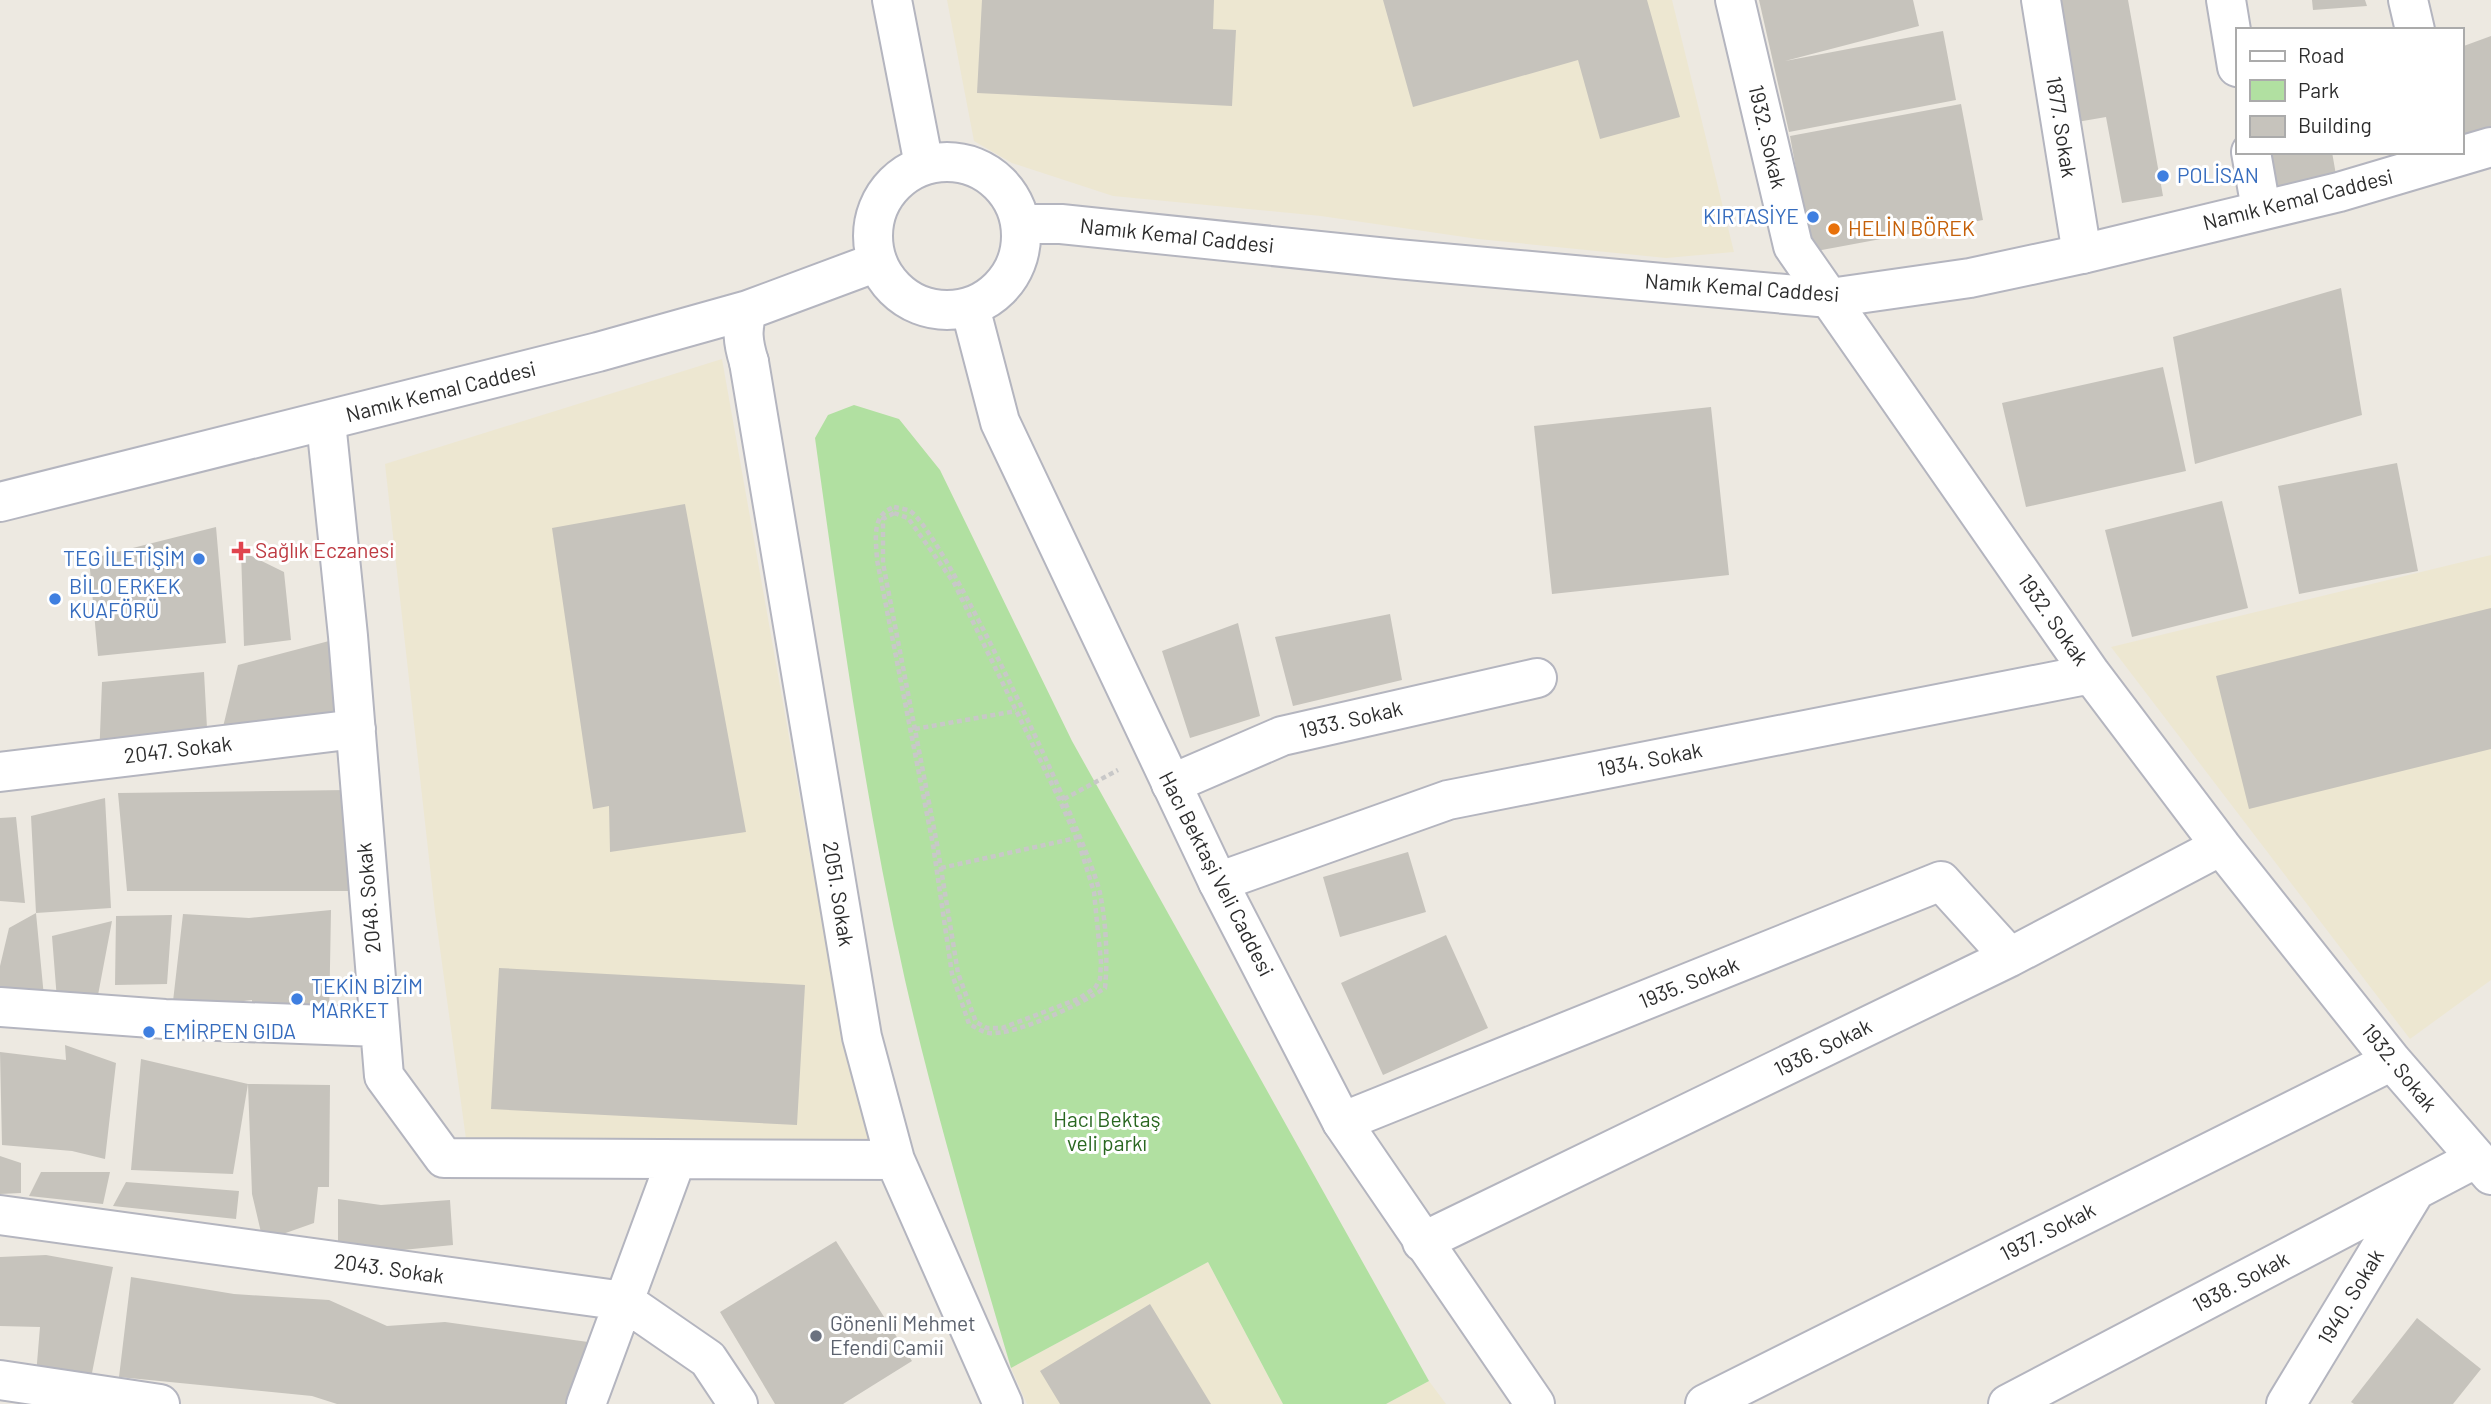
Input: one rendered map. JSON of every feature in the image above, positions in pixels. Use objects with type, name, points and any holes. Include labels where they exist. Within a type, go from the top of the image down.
[{"type":"street","points":[[892,0],[924,165]]},
{"type":"street","name":"1932. Sokak","points":[[1735,0],[1793,246],[2091,674],[2221,846],[2392,1061],[2483,1167]]},
{"type":"street","name":"1877. Sokak","points":[[2040,0],[2082,254]]},
{"type":"street","points":[[2226,0],[2236,61]]},
{"type":"street","points":[[2408,0],[2415,28]]},
{"type":"street","name":"Namık Kemal Caddesi","points":[[2463,152],[2491,147]]},
{"type":"street","points":[[2251,154],[2261,209]]},
{"type":"street","name":"Namık Kemal Caddesi","points":[[1020,224],[1061,224],[1397,260],[1830,298],[1970,278],[2082,254],[2339,192],[2445,156]]},
{"type":"street","points":[[942,161],[966,163],[988,173],[1005,189],[1017,210],[1020,224],[1018,257],[1008,279],[992,296],[971,307],[948,311],[915,303],[887,283],[877,262],[872,240],[875,217],[884,196],[898,179],[924,165],[942,161]]},
{"type":"street","name":"Namık Kemal Caddesi","points":[[0,502],[326,422],[748,310],[877,262]]},
{"type":"street","name":"Hacı Bektaşi Veli Caddesi","points":[[971,307],[1000,422],[1219,882],[1342,1122],[1535,1404]]},
{"type":"street","name":"2051. Sokak","points":[[748,310],[743,323],[744,346],[749,362],[862,1037],[895,1160],[1003,1404]]},
{"type":"street","name":"2048. Sokak","points":[[326,422],[356,730],[384,1076],[444,1158],[895,1160]]},
{"type":"street","name":"1934. Sokak","points":[[1219,882],[1448,800],[2091,674]]},
{"type":"street","name":"1933. Sokak","points":[[1163,767],[1282,736],[1537,678]]},
{"type":"street","name":"2047. Sokak","points":[[0,772],[356,730]]},
{"type":"street","name":"1936. Sokak","points":[[1422,1242],[2010,957],[2221,846]]},
{"type":"street","name":"1935. Sokak","points":[[1342,1122],[1941,881],[2010,957]]},
{"type":"street","points":[[0,1007],[165,1019],[379,1027]]},
{"type":"street","name":"1937. Sokak","points":[[1705,1404],[2392,1061]]},
{"type":"street","points":[[586,1404],[676,1160]]},
{"type":"street","name":"1938. Sokak","points":[[2008,1404],[2415,1191],[2483,1167]]},
{"type":"street","name":"1940. Sokak","points":[[2287,1404],[2415,1191]]},
{"type":"street","name":"2043. Sokak","points":[[0,1215],[624,1301],[708,1359],[738,1404]]},
{"type":"street","points":[[0,1380],[160,1404]]},
{"type":"path","points":[[915,729],[881,546],[883,519],[894,513],[908,518],[954,583],[1063,800],[1100,892],[1107,964],[1105,988],[1079,1005],[1002,1032],[987,1033],[969,1024],[952,974],[933,845],[877,560],[877,522],[884,511],[894,507],[909,511],[957,581],[1063,800],[1094,892],[1100,979],[1095,988],[1078,999],[1002,1028],[987,1028],[976,1022],[958,974],[915,729]]},
{"type":"path","points":[[915,729],[1016,711]]},
{"type":"path","points":[[1063,800],[1163,767]]},
{"type":"path","points":[[941,867],[1076,838]]},
{"type":"shaded area","points":[[947,0],[1672,0],[1734,252],[1666,258],[1478,239],[1321,216],[1113,196],[1012,163],[974,141]]},
{"type":"shaded area","points":[[722,359],[811,861],[870,1143],[466,1139],[435,912],[385,464]]},
{"type":"shaded area","points":[[2491,555],[2491,980],[2410,1039],[2111,647]]},
{"type":"shaded area","points":[[1208,1262],[1283,1404],[1027,1404],[1011,1368]]},
{"type":"shaded area","points":[[1429,1381],[1446,1404],[1386,1404]]},
{"type":"green space","name":"Hacı Bektaş veli parkı","points":[[854,405],[899,419],[940,470],[1072,741],[1429,1381],[1386,1404],[1283,1404],[1208,1262],[1011,1368],[955,1175],[905,980],[854,710],[815,438],[828,415]]},
{"type":"building","points":[[982,0],[1214,0],[1213,29],[1236,30],[1232,106],[977,93]]},
{"type":"building","points":[[1383,0],[1647,0],[1680,117],[1600,139],[1578,60],[1413,107]]},
{"type":"building","points":[[1759,0],[1913,0],[1919,26],[1785,61],[1943,31],[1956,100],[1789,132]]},
{"type":"building","points":[[2054,0],[2128,0],[2163,196],[2122,203],[2106,117],[2077,122]]},
{"type":"building","points":[[2312,0],[2365,0],[2367,6],[2313,10]]},
{"type":"building","points":[[2491,36],[2491,128],[2463,138],[2463,46]]},
{"type":"building","points":[[1961,104],[1983,220],[1811,252],[1790,136]]},
{"type":"building","points":[[2263,154],[2332,154],[2339,192],[2269,186]]},
{"type":"building","points":[[2341,288],[2362,415],[2195,464],[2173,337]]},
{"type":"building","points":[[2163,367],[2186,471],[2026,507],[2002,403]]},
{"type":"building","points":[[1711,407],[1729,575],[1552,594],[1534,426]]},
{"type":"building","points":[[2397,463],[2418,571],[2299,594],[2278,486]]},
{"type":"building","points":[[2222,501],[2248,608],[2132,637],[2105,530]]},
{"type":"building","points":[[685,504],[746,832],[610,852],[609,806],[593,809],[552,528]]},
{"type":"building","points":[[216,527],[226,643],[98,656],[89,559]]},
{"type":"building","points":[[241,551],[284,572],[291,640],[244,646]]},
{"type":"building","points":[[2491,608],[2491,749],[2249,809],[2216,676]]},
{"type":"building","points":[[1390,614],[1402,680],[1293,706],[1275,637]]},
{"type":"building","points":[[1238,623],[1260,716],[1190,738],[1162,651]]},
{"type":"building","points":[[348,636],[341,731],[223,727],[238,665]]},
{"type":"building","points":[[204,672],[208,747],[99,760],[102,682]]},
{"type":"building","points":[[348,790],[359,891],[127,891],[118,793]]},
{"type":"building","points":[[105,798],[111,908],[36,913],[31,816]]},
{"type":"building","points":[[16,817],[25,903],[0,901],[0,818]]},
{"type":"building","points":[[1408,852],[1426,912],[1340,937],[1323,877]]},
{"type":"building","points":[[331,910],[329,1023],[252,1017],[252,1000],[172,1010],[183,914],[249,918]]},
{"type":"building","points":[[36,913],[44,997],[0,995],[0,966],[9,928]]},
{"type":"building","points":[[172,915],[167,984],[115,985],[116,916]]},
{"type":"building","points":[[112,921],[98,995],[57,1000],[52,936]]},
{"type":"building","points":[[1446,935],[1488,1028],[1383,1075],[1341,983]]},
{"type":"building","points":[[499,968],[805,985],[797,1125],[491,1109]]},
{"type":"building","points":[[65,1045],[116,1063],[105,1159],[72,1151],[2,1145],[0,1052],[66,1060]]},
{"type":"building","points":[[141,1059],[248,1084],[233,1174],[131,1170]]},
{"type":"building","points":[[248,1084],[330,1085],[329,1187],[318,1187],[314,1223],[263,1241],[252,1194]]},
{"type":"building","points":[[0,1156],[21,1163],[21,1193],[0,1194]]},
{"type":"building","points":[[41,1172],[110,1172],[103,1204],[29,1196]]},
{"type":"building","points":[[126,1182],[239,1191],[236,1219],[113,1206]]},
{"type":"building","points":[[338,1199],[381,1205],[450,1200],[453,1245],[382,1252],[338,1245]]},
{"type":"building","name":"Gönenli Mehmet Efendi Camii","points":[[836,1241],[912,1361],[843,1404],[775,1404],[720,1312]]},
{"type":"building","points":[[46,1255],[113,1267],[90,1383],[36,1375],[40,1327],[0,1326],[0,1257]]},
{"type":"building","points":[[131,1277],[234,1294],[329,1300],[387,1326],[445,1322],[588,1342],[567,1404],[337,1404],[312,1396],[119,1377]]},
{"type":"building","points":[[1150,1304],[1211,1404],[1060,1404],[1040,1371]]},
{"type":"building","points":[[2417,1318],[2481,1369],[2453,1404],[2351,1402]]},
{"type":"place","name":"POLİSAN","points":[[2163,176]]},
{"type":"place","name":"KIRTASİYE","points":[[1813,217]]},
{"type":"place","name":"HELİN BÖREK","points":[[1834,229]]},
{"type":"place","name":"Sağlık Eczanesi","points":[[241,551]]},
{"type":"place","name":"TEG İLETİŞİM","points":[[199,559]]},
{"type":"place","name":"BİLO ERKEK KUAFÖRÜ","points":[[55,599]]},
{"type":"place","name":"TEKİN BİZİM MARKET","points":[[297,999]]},
{"type":"place","name":"EMİRPEN GIDA","points":[[149,1032]]},
{"type":"place","name":"Gönenli Mehmet Efendi Camii","points":[[816,1336]]}]
